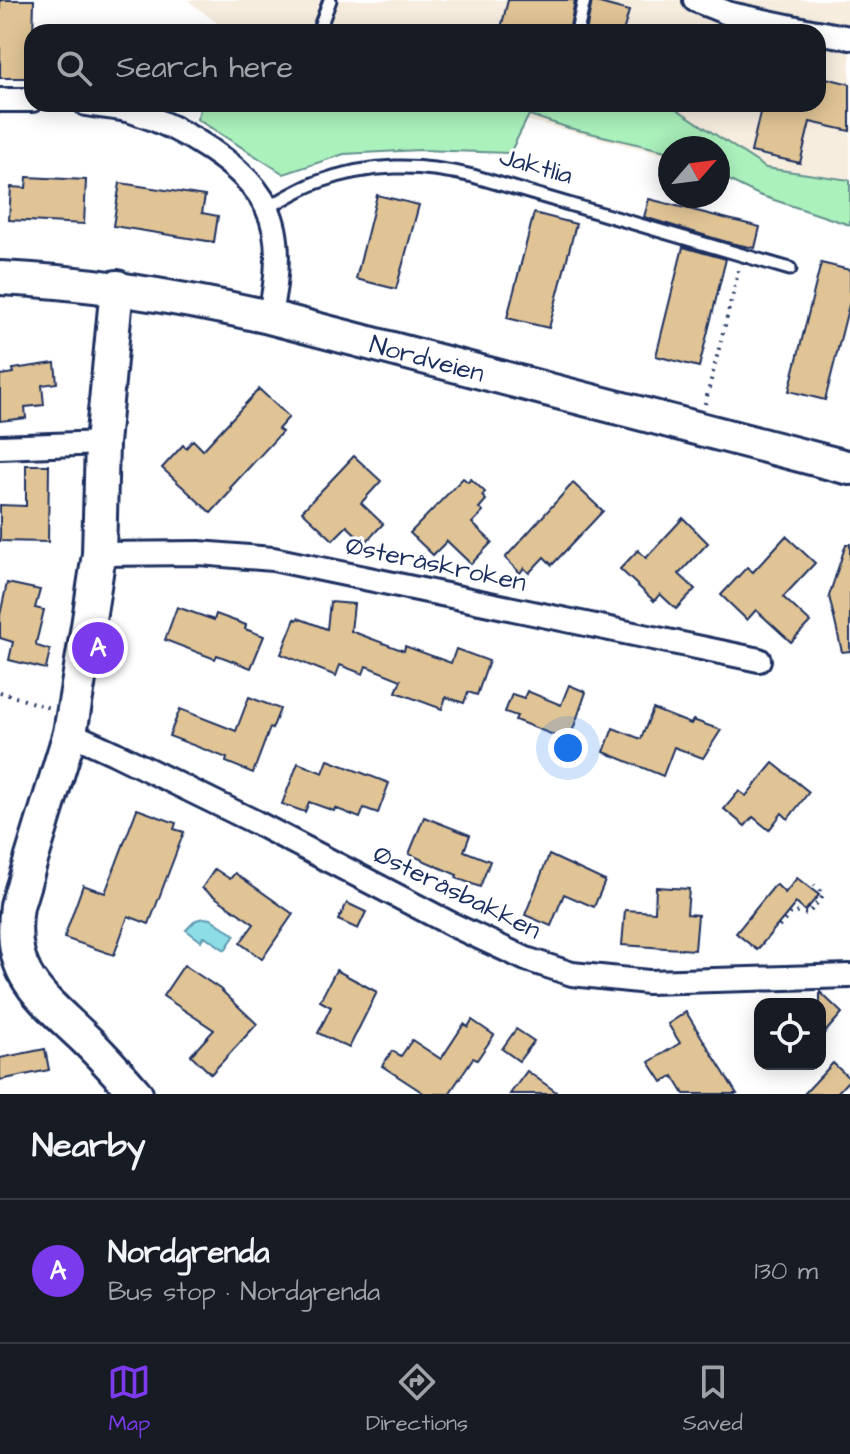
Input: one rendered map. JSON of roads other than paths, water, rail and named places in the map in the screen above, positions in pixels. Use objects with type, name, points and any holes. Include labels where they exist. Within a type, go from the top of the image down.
[{"type":"main road","name":"Nordveien","points":[[0,278],[117,287],[269,317],[850,468]]},
{"type":"main road","points":[[117,287],[102,443],[99,554],[72,725],[7,945],[47,1004],[109,1061],[136,1094]]},
{"type":"street","points":[[695,0],[730,14],[778,24]]},
{"type":"street","points":[[826,34],[850,38]]},
{"type":"street","points":[[0,100],[24,100]]},
{"type":"street","points":[[133,112],[197,141],[248,179],[267,208],[275,232],[275,292],[269,317]]},
{"type":"street","points":[[0,447],[102,443]]},
{"type":"street","name":"Østeråskroken","points":[[99,554],[199,553],[273,559],[759,660]]},
{"type":"street","name":"Østeråsbakken","points":[[72,725],[114,753],[453,925],[526,959],[572,974],[648,982],[850,976]]},
{"type":"lane","points":[[321,24],[330,0]]},
{"type":"lane","points":[[579,24],[584,0]]},
{"type":"lane","name":"Jaktlia","points":[[267,208],[315,183],[361,169],[427,168],[473,176],[790,269]]},
{"type":"water","points":[[211,919],[235,935],[225,950],[206,937],[201,941],[186,930],[196,920]]},
{"type":"place","name":"Nordgrenda","points":[[98,648]]}]
